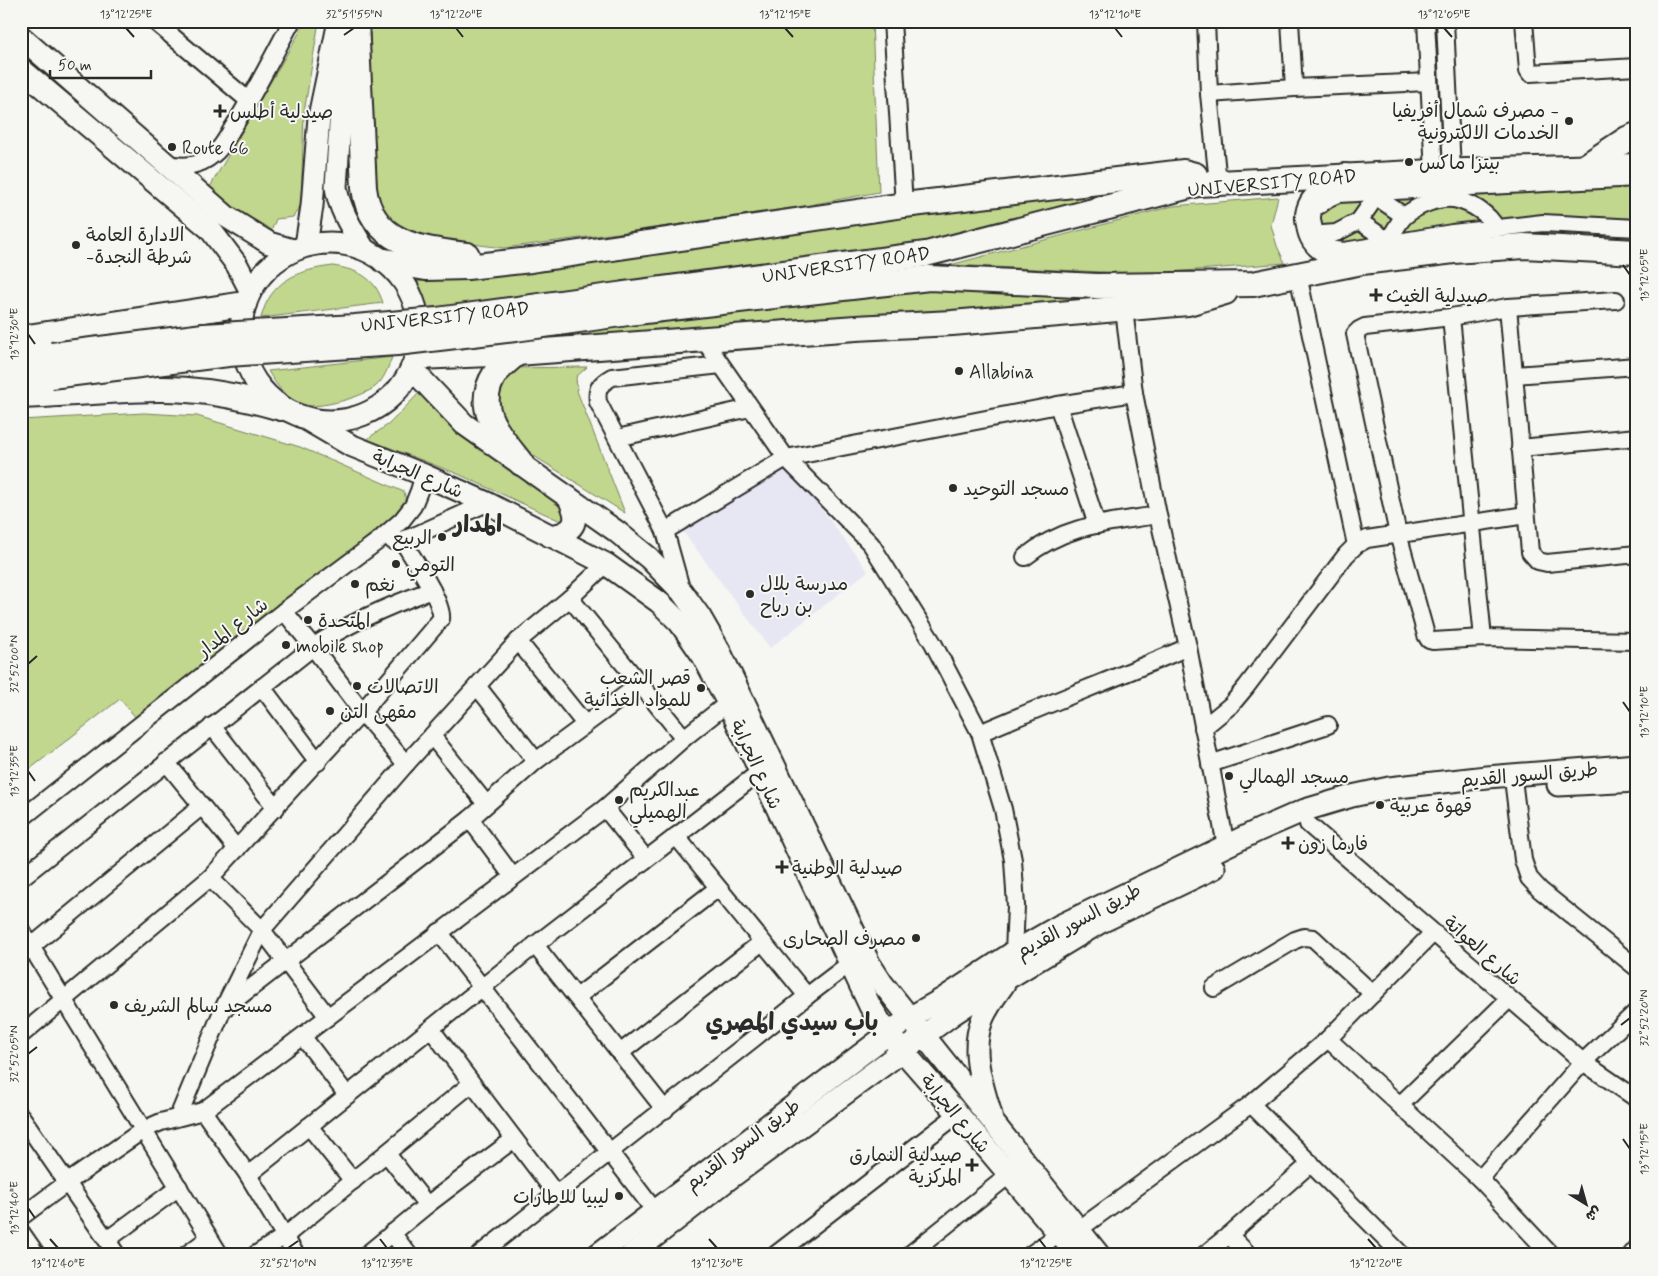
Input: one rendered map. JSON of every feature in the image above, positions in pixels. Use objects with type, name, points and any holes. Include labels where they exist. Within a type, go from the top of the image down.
[{"type":"highway","points":[[356,21],[365,200],[377,224],[390,236],[400,241],[433,250],[482,257],[531,260]]},
{"type":"highway","points":[[1586,166],[1628,138],[1637,135]]},
{"type":"highway","name":"UNIVERSITY ROAD","points":[[51,365],[397,343],[515,329],[626,304],[926,254],[1208,184],[1443,171],[1637,166]]},
{"type":"highway","points":[[385,261],[426,268],[467,267],[531,260],[904,206],[1184,172],[1195,175],[1208,184]]},
{"type":"highway","points":[[1345,176],[1313,202],[1307,217],[1316,244],[1327,252],[1362,262]]},
{"type":"highway","name":"UNIVERSITY ROAD","points":[[626,304],[929,278],[1096,286],[1253,284],[1362,262],[1454,251],[1524,246],[1636,252]]},
{"type":"highway","points":[[414,363],[517,353],[952,323],[1188,303],[1253,284]]},
{"type":"highway","points":[[21,338],[247,297]]},
{"type":"highway","points":[[517,353],[497,372],[489,385],[486,397],[492,424],[521,463]]},
{"type":"highway","points":[[21,360],[51,365]]},
{"type":"highway","points":[[21,380],[51,365]]},
{"type":"highway","points":[[21,396],[157,389],[208,392],[243,397],[281,408]]},
{"type":"main road","points":[[299,248],[312,206],[319,117],[339,21]]},
{"type":"main road","points":[[356,21],[341,110],[336,186],[337,197],[343,211],[364,249]]},
{"type":"main road","points":[[21,37],[227,217],[269,243],[299,248]]},
{"type":"main road","points":[[21,69],[210,229],[237,265],[247,297]]},
{"type":"main road","points":[[325,242],[345,243],[364,249],[385,261],[404,280],[416,304],[420,330],[414,363],[398,391],[378,408],[355,418],[329,422],[304,418],[281,408],[259,388],[245,362],[240,333],[247,297],[262,274],[276,260],[299,248],[325,242]]},
{"type":"main road","name":"شارع الجرابة","points":[[414,363],[464,424],[616,531],[649,558],[682,592],[700,617],[719,650],[869,963],[882,984],[994,1124],[1069,1232],[1077,1255]]},
{"type":"main road","name":"شارع الجرابة","points":[[304,418],[350,445],[424,474],[487,503],[606,564],[658,602],[680,623],[703,656],[728,703],[849,964],[870,1006],[888,1034],[1009,1175],[1069,1232],[1099,1255]]},
{"type":"main road","points":[[550,536],[563,534],[572,528],[575,518],[568,498]]},
{"type":"main road","name":"طريق السور القديم","points":[[597,1255],[909,1018],[944,998],[1014,952],[1083,914],[1226,846],[1305,810],[1352,796],[1389,788],[1487,777],[1637,765]]},
{"type":"main road","name":"طريق السور القديم","points":[[631,1255],[730,1178],[922,1035],[1008,978],[1099,924],[1308,824],[1395,797],[1431,792],[1637,782]]},
{"type":"main road","points":[[994,1124],[977,1060],[977,1040],[982,1020],[1008,978]]},
{"type":"street","points":[[154,21],[249,102]]},
{"type":"street","points":[[164,162],[177,166],[189,166],[206,160],[216,153],[249,102],[292,21]]},
{"type":"street","points":[[892,21],[904,206]]},
{"type":"street","points":[[1206,21],[1209,94],[1208,184]]},
{"type":"street","points":[[1290,21],[1294,88]]},
{"type":"street","points":[[1426,21],[1429,82],[1443,171]]},
{"type":"street","points":[[1443,171],[1445,21]]},
{"type":"street","points":[[1524,21],[1528,70],[1530,72],[1637,67]]},
{"type":"street","points":[[1209,94],[1429,82]]},
{"type":"street","points":[[1312,235],[1315,210],[1328,198],[1338,194],[1378,195],[1637,178]]},
{"type":"street","points":[[1312,235],[1336,233],[1359,221],[1378,195]]},
{"type":"street","points":[[1378,195],[1404,216]]},
{"type":"street","points":[[1388,241],[1404,216],[1424,204],[1452,199],[1474,206],[1496,228]]},
{"type":"street","points":[[1359,221],[1388,241]]},
{"type":"street","points":[[1312,235],[1326,247],[1344,251],[1388,241],[1543,223],[1637,228]]},
{"type":"street","points":[[1298,275],[1356,545]]},
{"type":"street","points":[[1616,300],[1508,307],[1450,317],[1365,327],[1356,334],[1398,534],[1427,638],[1433,642],[1483,638],[1637,641]]},
{"type":"street","points":[[1508,307],[1530,552],[1538,561],[1547,563],[1637,554]]},
{"type":"street","points":[[1124,309],[1134,393],[1158,515],[1188,647],[1226,846]]},
{"type":"street","points":[[1450,317],[1483,638]]},
{"type":"street","points":[[704,340],[786,458],[870,544],[933,643],[980,733],[1003,808],[1013,860],[1016,906],[1014,952]]},
{"type":"street","points":[[682,592],[665,531],[598,402],[597,393],[602,383],[612,377],[721,365]]},
{"type":"street","points":[[1514,375],[1637,366]]},
{"type":"street","points":[[665,531],[786,458],[1058,405],[1134,393]]},
{"type":"street","points":[[1058,405],[1097,524]]},
{"type":"street","points":[[617,438],[750,408]]},
{"type":"street","points":[[1520,448],[1637,437]]},
{"type":"street","name":"شارع المدار","points":[[21,819],[284,611],[378,541],[402,520],[412,506],[424,474]]},
{"type":"street","points":[[378,541],[402,540],[487,503]]},
{"type":"street","points":[[1204,728],[1231,705],[1246,687],[1346,555],[1356,545],[1367,539],[1526,514]]},
{"type":"street","points":[[1024,557],[1041,544],[1068,532],[1097,524],[1158,515]]},
{"type":"street","points":[[21,1035],[210,878],[318,762],[441,618],[442,613],[432,590],[402,540]]},
{"type":"street","points":[[178,1117],[224,1009],[262,930],[406,764],[518,641],[570,598],[606,564]]},
{"type":"street","points":[[21,878],[313,647],[334,633],[383,608],[432,590]]},
{"type":"street","points":[[570,598],[684,738]]},
{"type":"street","points":[[284,611],[362,712],[406,764]]},
{"type":"street","points":[[518,641],[585,724]]},
{"type":"street","points":[[980,733],[1188,647]]},
{"type":"street","points":[[224,1009],[470,819],[536,761],[640,684]]},
{"type":"street","points":[[476,686],[536,761]]},
{"type":"street","points":[[262,687],[318,762]]},
{"type":"street","points":[[21,1217],[142,1130],[160,1122],[203,1111],[605,808],[684,738],[728,703]]},
{"type":"street","points":[[1210,764],[1328,725]]},
{"type":"street","points":[[212,726],[276,808]]},
{"type":"street","points":[[432,736],[486,804]]},
{"type":"street","points":[[166,762],[237,849]]},
{"type":"street","points":[[248,1175],[535,945],[761,771]]},
{"type":"street","points":[[1514,787],[1523,860],[1530,878],[1540,890],[1637,968]]},
{"type":"street","points":[[26,950],[202,806]]},
{"type":"street","points":[[605,808],[646,859]]},
{"type":"street","points":[[470,819],[513,876]]},
{"type":"street","name":"شارع العواتة","points":[[1308,824],[1509,1000],[1583,1062],[1637,1099]]},
{"type":"street","points":[[676,836],[807,996]]},
{"type":"street","points":[[210,878],[262,930],[328,1017]]},
{"type":"street","points":[[577,997],[718,888]]},
{"type":"street","points":[[21,930],[26,950],[63,1000],[220,1255]]},
{"type":"street","points":[[439,932],[654,1210]]},
{"type":"street","points":[[1030,1255],[1069,1232],[1251,1104],[1328,1039],[1433,933]]},
{"type":"street","points":[[1214,988],[1295,940],[1304,937],[1313,938],[1373,994]]},
{"type":"street","points":[[620,1053],[762,942]]},
{"type":"street","points":[[535,945],[665,1110]]},
{"type":"street","points":[[479,1255],[849,964]]},
{"type":"street","points":[[1400,1106],[1509,1000]]},
{"type":"street","points":[[1480,1179],[1583,1062],[1637,1011]]},
{"type":"street","points":[[431,1029],[556,1194]]},
{"type":"street","points":[[303,1037],[347,1095]]},
{"type":"street","points":[[1328,1039],[1480,1179],[1551,1255]]},
{"type":"street","points":[[255,1255],[285,1236],[471,1084]]},
{"type":"street","points":[[1251,1104],[1311,1163],[1392,1251]]},
{"type":"street","points":[[203,1111],[248,1175],[296,1255]]},
{"type":"street","points":[[775,1255],[958,1114]]},
{"type":"street","points":[[21,1116],[117,1255]]},
{"type":"street","points":[[309,1126],[353,1181]]},
{"type":"street","points":[[366,1255],[427,1205],[514,1139]]},
{"type":"street","points":[[387,1154],[427,1205]]},
{"type":"street","points":[[1204,1255],[1311,1163]]},
{"type":"street","points":[[909,1255],[1009,1175]]},
{"type":"street","points":[[107,1240],[179,1187]]},
{"type":"street","points":[[21,1232],[37,1255]]},
{"type":"street","points":[[392,1233],[409,1255]]},
{"type":"street","points":[[1229,1235],[1249,1255]]},
{"type":"street","points":[[186,1255],[209,1238]]},
{"type":"street","points":[[1631,1255],[1637,1248]]},
{"type":"shaded area","points":[[783,458],[868,571],[770,648],[682,530]]},
{"type":"green space","points":[[306,21],[319,21],[304,113],[301,205],[293,217],[276,219],[270,234],[207,192]]},
{"type":"green space","points":[[371,21],[872,21],[879,192],[804,206],[504,248],[448,241],[401,231],[378,199],[369,62]]},
{"type":"green space","points":[[1637,186],[1637,232],[1569,224],[1346,250],[1320,232],[1321,213],[1329,200]]},
{"type":"green space","points":[[1141,190],[917,250],[425,309],[415,282],[1002,200]]},
{"type":"green space","points":[[1278,197],[1271,225],[1277,246],[1285,263],[1146,274],[950,265],[1173,206]]},
{"type":"green space","points":[[333,266],[364,276],[380,294],[383,303],[261,318],[265,305],[271,295],[287,280],[297,274]]},
{"type":"green space","points":[[920,285],[1176,295],[435,350]]},
{"type":"green space","points":[[392,357],[383,377],[375,387],[361,395],[330,404],[311,406],[298,403],[279,387],[268,371]]},
{"type":"green space","points":[[587,367],[576,377],[577,391],[625,513],[510,441],[491,396],[507,368]]},
{"type":"green space","points":[[422,390],[432,406],[450,424],[569,513],[565,523],[458,474],[367,439],[389,424]]},
{"type":"green space","points":[[144,413],[197,416],[300,447],[404,492],[407,504],[137,719],[120,699],[21,776],[21,420]]},
{"type":"place","name":"صيدلية أطلس","points":[[220,111]]},
{"type":"place","name":"مصرف شمال أفريفيا - الخدمات الالكترونية","points":[[1569,121]]},
{"type":"place","name":"Route 66","points":[[172,147]]},
{"type":"place","name":"بيتزا ماكس","points":[[1409,162]]},
{"type":"place","name":"الادارة العامة -شرطة النجدة","points":[[76,245]]},
{"type":"place","name":"صيدلية الغيث","points":[[1376,295]]},
{"type":"place","name":"Allabina","points":[[959,371]]},
{"type":"place","name":"مسجد التوحيد","points":[[953,488]]},
{"type":"place","name":"الربيع","points":[[442,537]]},
{"type":"place","name":"التومي","points":[[396,564]]},
{"type":"place","name":"نغم","points":[[355,584]]},
{"type":"place","name":"مدرسة بلال بن رباح","points":[[750,594]]},
{"type":"place","name":"المتحدة","points":[[308,620]]},
{"type":"place","name":"mobile shop","points":[[286,645]]},
{"type":"place","name":"الاتصالات","points":[[357,686]]},
{"type":"place","name":"قصر الشعب للمواد الغذائية","points":[[701,688]]},
{"type":"place","name":"مقهى التن","points":[[330,711]]},
{"type":"place","name":"مسجد الهمالي","points":[[1229,776]]},
{"type":"place","name":"عبدالكريم الهميلي","points":[[619,800]]},
{"type":"place","name":"قهوة عربية","points":[[1380,805]]},
{"type":"place","name":"فارما زون","points":[[1288,843]]},
{"type":"place","name":"صيدلية الوطنية","points":[[782,867]]},
{"type":"place","name":"مصرف الصحارى","points":[[916,938]]},
{"type":"place","name":"مسجد سالم الشريف","points":[[114,1005]]},
{"type":"place","name":"صيدلية النمارق المركزية","points":[[972,1165]]},
{"type":"place","name":"ليبيا للاطارات","points":[[619,1196]]},
{"type":"district","name":"المدار","points":[[478,524]]},
{"type":"district","name":"باب سيدي المصري","points":[[792,1022]]}]
